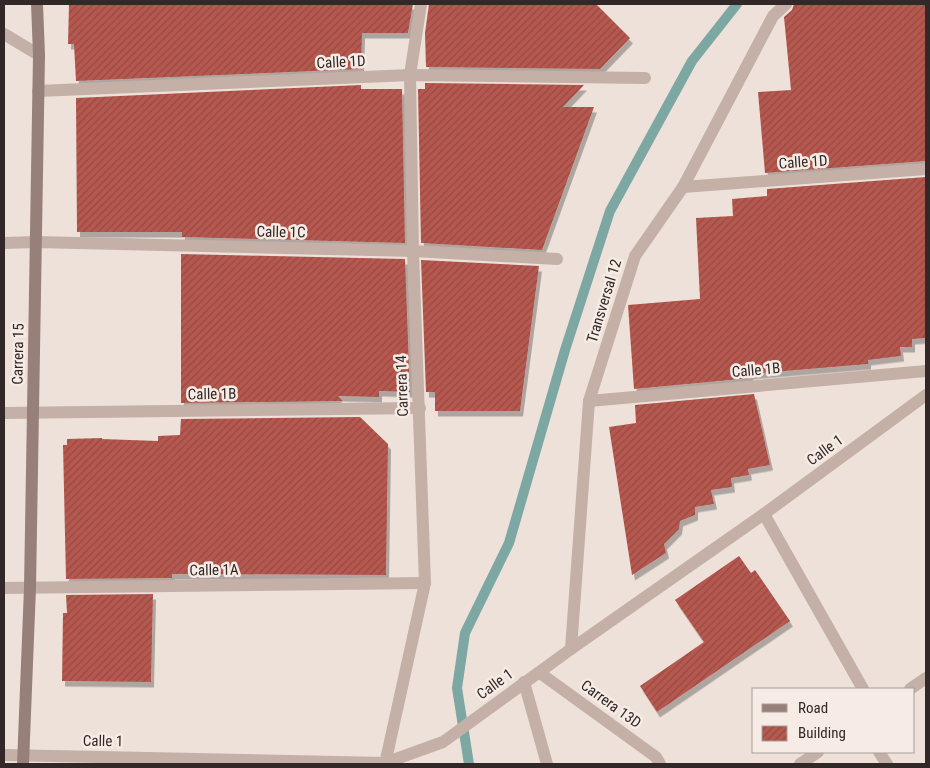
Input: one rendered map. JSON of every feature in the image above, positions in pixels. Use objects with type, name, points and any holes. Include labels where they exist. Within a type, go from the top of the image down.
[{"type":"main road","name":"Carrera 15","points":[[23,760],[30,588],[39,55],[37,4]]},
{"type":"street","name":"Carrera 14","points":[[385,764],[425,583],[413,251],[410,75],[421,4]]},
{"type":"street","name":"Transversal 12","points":[[571,649],[589,402],[635,256],[683,187],[772,16],[786,4]]},
{"type":"street","points":[[4,34],[39,55]]},
{"type":"street","name":"Calle 1D","points":[[38,91],[410,75],[645,78]]},
{"type":"street","name":"Calle 1D","points":[[683,187],[926,169]]},
{"type":"street","name":"Calle 1C","points":[[4,243],[36,242],[413,251],[557,259]]},
{"type":"street","name":"Calle 1B","points":[[589,402],[926,371]]},
{"type":"street","name":"Calle 1","points":[[4,755],[23,760],[385,764],[443,742],[524,682],[540,673],[571,649],[764,514],[925,398]]},
{"type":"street","name":"Calle 1B","points":[[4,413],[420,408]]},
{"type":"street","points":[[764,514],[862,688]]},
{"type":"street","name":"Calle 1A","points":[[4,588],[425,583]]},
{"type":"street","name":"Carrera 13D","points":[[540,673],[656,757],[660,764]]},
{"type":"street","points":[[911,688],[926,678]]},
{"type":"street","points":[[524,682],[547,764]]},
{"type":"street","points":[[800,764],[816,753]]},
{"type":"street","points":[[880,753],[887,764]]},
{"type":"building","points":[[69,4],[413,4],[408,33],[362,33],[361,69],[76,81],[74,44],[68,44]]},
{"type":"building","points":[[429,4],[596,4],[630,38],[600,69],[426,67],[425,33]]},
{"type":"building","points":[[794,4],[926,4],[926,161],[765,173],[758,92],[791,90],[784,17],[792,10]]},
{"type":"building","points":[[425,83],[584,85],[563,107],[594,107],[542,250],[421,243],[418,89],[425,89]]},
{"type":"building","points":[[361,85],[361,89],[402,89],[405,243],[182,237],[182,232],[77,232],[76,98]]},
{"type":"building","points":[[926,177],[926,338],[912,339],[912,347],[900,347],[901,356],[868,360],[868,364],[750,374],[751,378],[634,389],[628,305],[700,299],[696,218],[733,216],[732,199],[767,196],[767,189]]},
{"type":"building","points":[[181,254],[405,259],[410,392],[379,391],[379,397],[338,396],[343,401],[181,403]]},
{"type":"building","points":[[421,260],[539,266],[520,411],[435,411],[435,392],[426,392]]},
{"type":"building","points":[[754,394],[770,465],[748,469],[749,475],[731,478],[732,487],[711,490],[714,504],[695,507],[695,515],[680,521],[679,529],[664,544],[666,553],[632,575],[609,427],[636,423],[635,405]]},
{"type":"building","points":[[360,417],[388,444],[386,575],[172,574],[172,578],[66,579],[63,445],[67,445],[67,439],[102,438],[158,441],[158,436],[180,435],[181,419]]},
{"type":"building","points":[[739,556],[751,573],[755,570],[790,621],[657,712],[640,686],[704,642],[675,600]]},
{"type":"building","points":[[153,594],[151,682],[62,681],[63,613],[67,613],[66,595]]},
{"type":"waterway","points":[[469,764],[457,688],[465,633],[509,543],[565,350],[610,211],[692,61],[737,4]]}]
